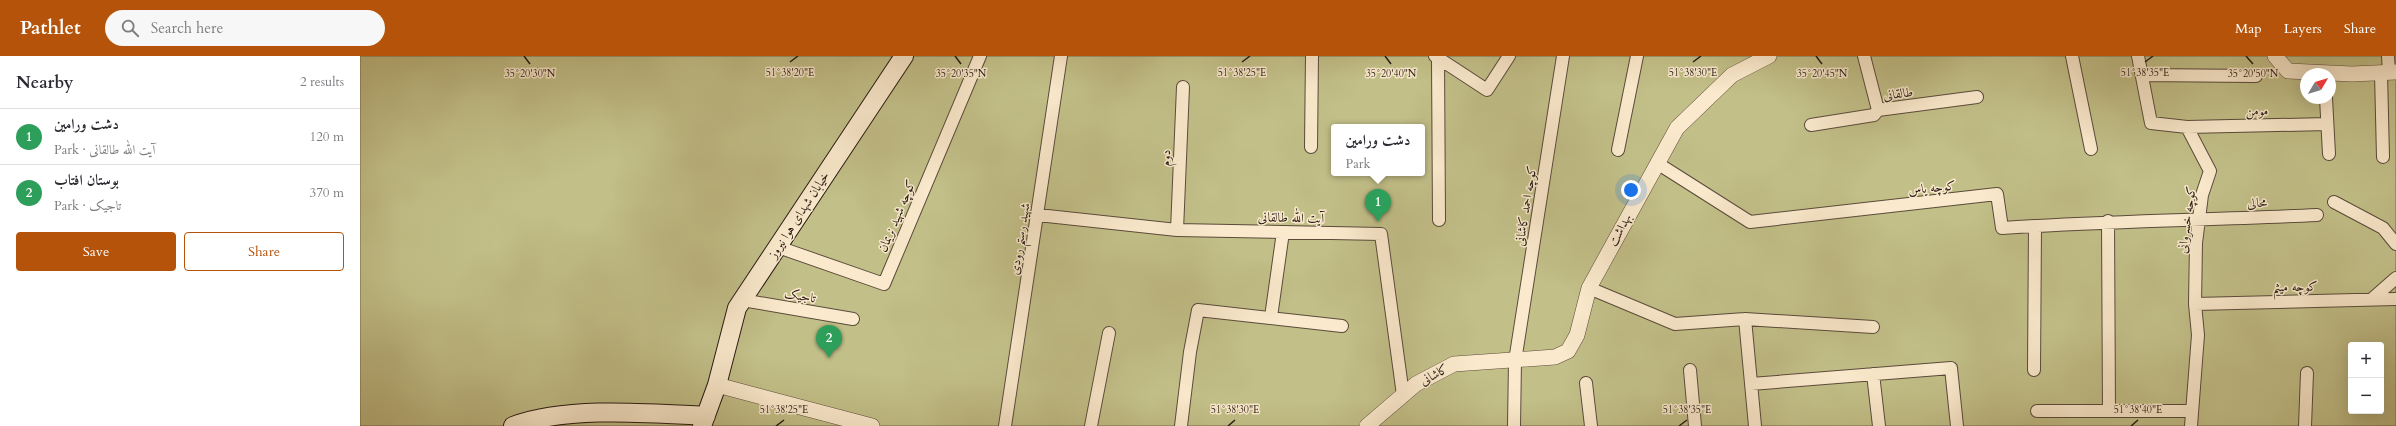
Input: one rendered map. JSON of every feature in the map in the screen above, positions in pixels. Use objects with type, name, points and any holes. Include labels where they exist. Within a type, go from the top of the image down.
[{"type":"main road","name":"خیابان شهدای هوا نیروز","points":[[704,421],[717,385],[737,308],[904,56]]},
{"type":"main road","points":[[513,426],[531,419],[628,412],[704,421]]},
{"type":"street","name":"کوچه شهید نریمان","points":[[778,247],[884,284],[980,56]]},
{"type":"street","name":"شهید رستم رودی","points":[[1005,426],[1061,56]]},
{"type":"street","points":[[1312,56],[1312,147]]},
{"type":"street","points":[[1436,57],[1487,90],[1509,56]]},
{"type":"street","name":"کوچه احمد کاشانی","points":[[1514,426],[1515,361],[1564,56]]},
{"type":"street","points":[[1618,150],[1637,56]]},
{"type":"street","name":"بهداشت","points":[[1515,361],[1555,358],[1568,351],[1577,335],[1589,288],[1677,128],[1732,75],[1769,56]]},
{"type":"street","name":"طالقانی","points":[[1864,56],[1878,110],[1977,97]]},
{"type":"street","points":[[2072,56],[2091,149]]},
{"type":"street","points":[[2138,56],[2151,123],[2187,127]]},
{"type":"street","points":[[2275,56],[2288,71],[2300,72]]},
{"type":"street","points":[[2383,157],[2389,73],[2388,56]]},
{"type":"street","points":[[1436,57],[1438,220]]},
{"type":"street","points":[[2336,73],[2389,73]]},
{"type":"street","points":[[2142,75],[2256,76]]},
{"type":"street","name":"دوم","points":[[1177,230],[1183,87]]},
{"type":"street","points":[[2326,104],[2329,154]]},
{"type":"street","points":[[1811,125],[1874,115],[1878,110]]},
{"type":"street","name":"مومن","points":[[2187,127],[2328,124]]},
{"type":"street","name":"کوچه خسروانی","points":[[2187,127],[2210,172],[2202,195],[2196,243],[2195,304],[2198,335],[2191,426]]},
{"type":"street","name":"کوچه یاس","points":[[1657,164],[1750,222],[1997,194],[2002,228],[2108,221],[2199,220]]},
{"type":"street","points":[[2334,202],[2383,228],[2396,244]]},
{"type":"street","name":"محالی","points":[[2199,220],[2317,214]]},
{"type":"street","name":"آیت الله طالقانی","points":[[1038,215],[1177,230],[1381,234],[1403,395]]},
{"type":"street","points":[[2108,221],[2110,411]]},
{"type":"street","points":[[2034,370],[2035,226]]},
{"type":"street","points":[[1271,317],[1283,232]]},
{"type":"street","points":[[2372,299],[2396,278]]},
{"type":"street","points":[[1589,288],[1675,324],[1745,319],[1873,327]]},
{"type":"street","name":"کوچه میثم","points":[[2195,304],[2396,299]]},
{"type":"street","name":"تاجیک","points":[[742,300],[853,320]]},
{"type":"street","points":[[1181,426],[1190,352],[1198,310],[1342,326]]},
{"type":"street","points":[[1745,319],[1755,426]]},
{"type":"street","points":[[1091,426],[1109,333]]},
{"type":"street","name":"کاشانی","points":[[1367,426],[1416,384],[1454,364],[1515,361]]},
{"type":"street","points":[[1751,384],[1951,368],[1958,426]]},
{"type":"street","points":[[1690,370],[1695,426]]},
{"type":"street","points":[[2304,426],[2308,373]]},
{"type":"street","points":[[1873,374],[1880,426]]},
{"type":"street","points":[[1586,383],[1591,426]]},
{"type":"street","points":[[717,385],[872,426]]},
{"type":"street","points":[[2036,411],[2191,411]]},
{"type":"shaded area","points":[[360,56],[2396,56],[2396,426],[360,426]]},
{"type":"place","name":"دشت ورامین","points":[[1378,222]]},
{"type":"place","name":"بوستان افتاب","points":[[829,358]]}]
